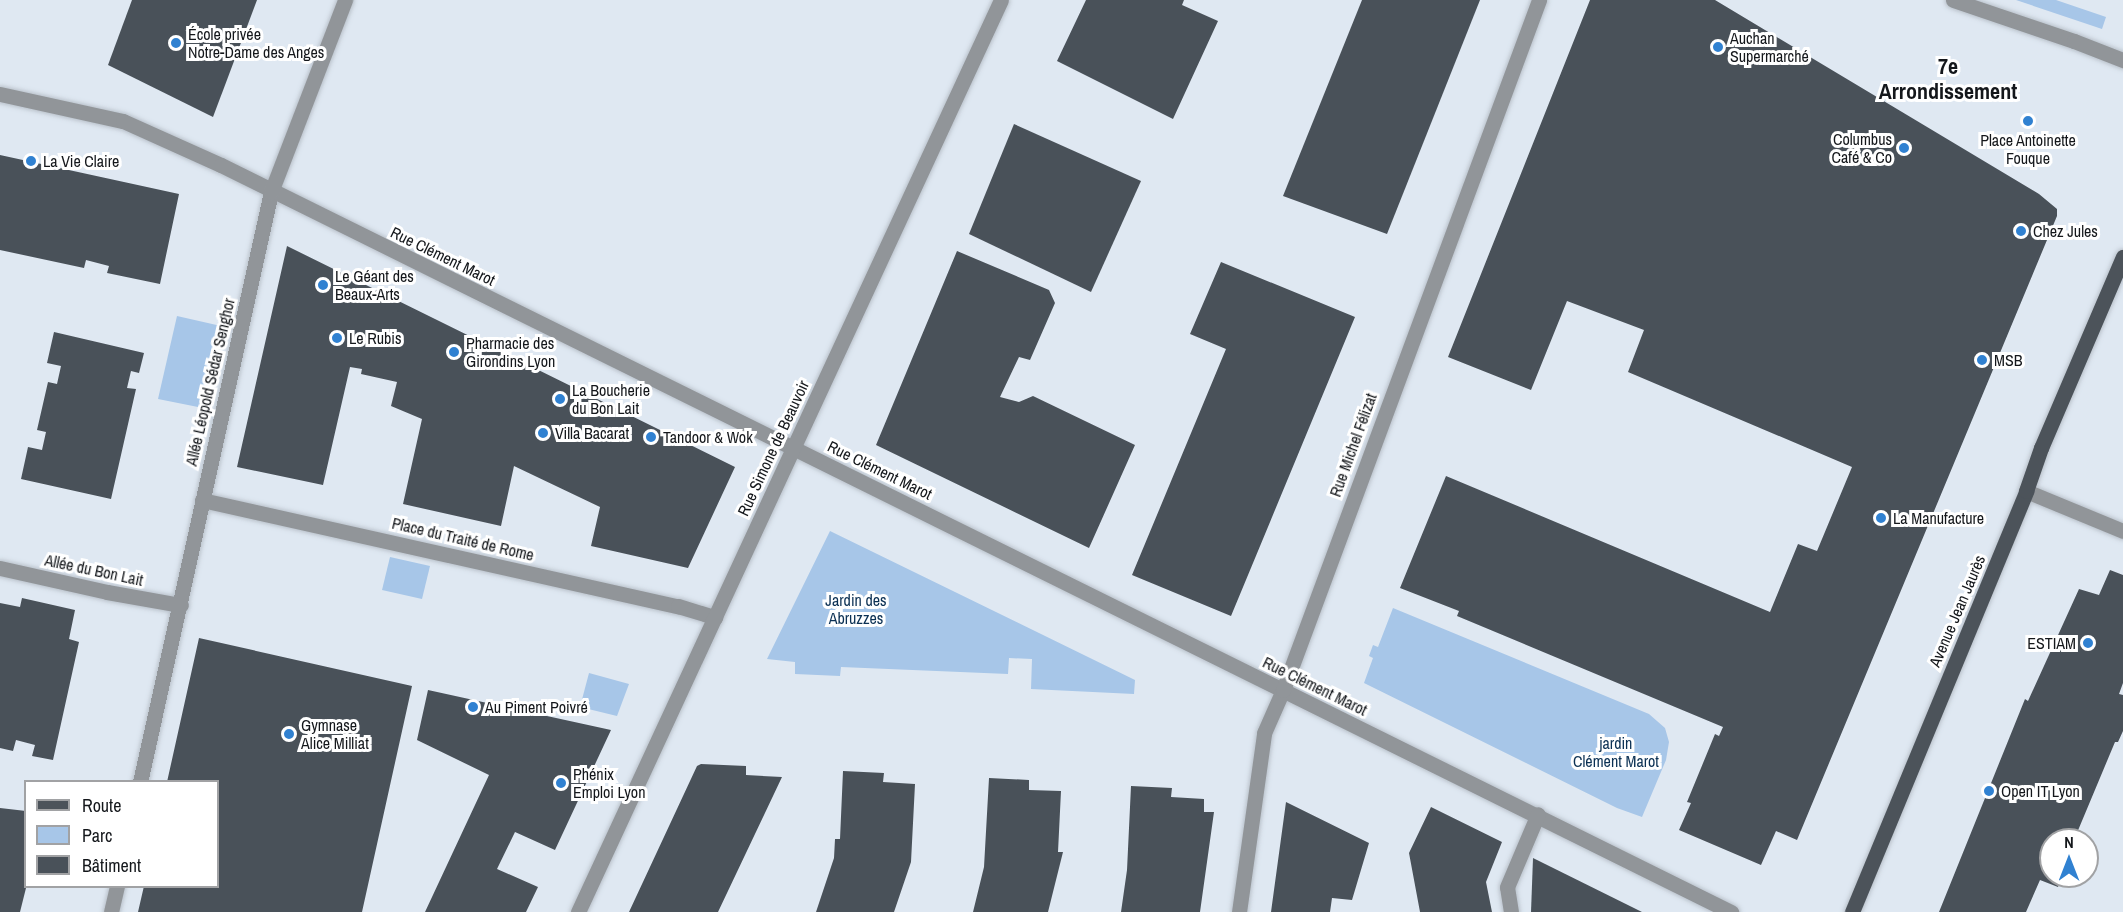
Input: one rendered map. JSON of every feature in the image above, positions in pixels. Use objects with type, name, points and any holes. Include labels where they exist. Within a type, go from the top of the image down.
[{"type":"main road","name":"Avenue Jean Jaurès","points":[[1852,912],[2026,491],[2041,448],[2123,257]]},
{"type":"street","name":"Allée Léopold Sédar Senghor","points":[[140,780],[271,192],[345,0]]},
{"type":"street","name":"Rue Simone de Beauvoir","points":[[578,912],[1001,0]]},
{"type":"street","name":"Rue Michel Félizat","points":[[1239,912],[1264,733],[1283,690],[1539,0]]},
{"type":"street","points":[[1953,0],[2123,60]]},
{"type":"street","name":"Rue Clément Marot","points":[[0,94],[123,121],[221,165],[271,192],[1538,814],[1731,912]]},
{"type":"street","points":[[2026,491],[2123,531]]},
{"type":"street","name":"Place du Traité de Rome","points":[[202,500],[678,606],[715,617]]},
{"type":"street","name":"Allée du Bon Lait","points":[[0,568],[107,592],[181,605]]},
{"type":"street","points":[[1511,912],[1507,887],[1538,814]]},
{"type":"street","points":[[111,912],[117,888]]},
{"type":"green space","points":[[2016,0],[2056,0],[2106,17],[2102,29]]},
{"type":"green space","points":[[177,316],[221,326],[203,408],[158,399]]},
{"type":"green space","name":"Jardin des Abruzzes","points":[[830,531],[1135,680],[1134,694],[1031,689],[1032,659],[1009,658],[1008,674],[841,667],[840,676],[795,674],[795,662],[767,659]]},
{"type":"green space","points":[[390,557],[430,566],[422,599],[382,590]]},
{"type":"green space","name":"jardin Clément Marot","points":[[1393,608],[1649,714],[1665,728],[1669,742],[1666,760],[1642,817],[1617,808],[1364,683],[1373,658],[1369,656],[1373,645],[1378,647]]},
{"type":"green space","points":[[589,673],[629,684],[617,716],[580,707]]},
{"type":"building","points":[[132,0],[257,0],[213,117],[108,65]]},
{"type":"building","points":[[1086,0],[1184,0],[1182,5],[1218,21],[1173,119],[1057,61]]},
{"type":"building","points":[[1362,0],[1480,0],[1387,234],[1283,196]]},
{"type":"building","points":[[1590,0],[1715,0],[2039,194],[2057,209],[2057,216],[1797,840],[1776,831],[1761,865],[1679,830],[1691,803],[1687,802],[1715,734],[1719,736],[1723,727],[1457,616],[1459,611],[1400,588],[1446,476],[1770,612],[1798,544],[1817,551],[1852,467],[1628,372],[1644,330],[1567,301],[1531,390],[1448,357]]},
{"type":"building","points":[[1014,124],[1141,181],[1091,292],[969,234]]},
{"type":"building","points":[[0,155],[179,194],[160,284],[107,273],[109,266],[86,260],[84,268],[0,250]]},
{"type":"building","name":"Villa Bacarat","points":[[287,246],[735,467],[688,568],[591,546],[600,507],[514,466],[501,526],[403,504],[422,419],[391,406],[397,382],[361,374],[362,369],[350,367],[323,485],[237,467]]},
{"type":"building","points":[[957,251],[1049,290],[1055,303],[1030,360],[1019,357],[1000,397],[1019,402],[1033,396],[1135,445],[1089,548],[876,445]]},
{"type":"building","points":[[1221,262],[1355,317],[1231,616],[1132,575],[1226,349],[1190,334]]},
{"type":"building","points":[[54,332],[144,353],[139,373],[131,371],[127,388],[136,389],[111,499],[21,479],[28,447],[42,450],[46,432],[37,430],[48,382],[57,384],[61,366],[47,363]]},
{"type":"building","points":[[2110,570],[2123,575],[2123,683],[2119,694],[2123,695],[2123,731],[2118,742],[2115,742],[2079,828],[2039,828],[2039,882],[2026,912],[1939,912],[2025,699],[2028,701],[2079,589],[2099,595]]},
{"type":"building","points":[[22,598],[75,610],[69,639],[79,642],[53,760],[32,756],[35,745],[16,740],[13,751],[0,748],[0,603],[20,607]]},
{"type":"building","name":"Gymnase Alice Milliat","points":[[199,638],[412,686],[362,912],[138,912],[144,888],[219,888],[219,780],[167,780]]},
{"type":"building","points":[[428,690],[611,730],[555,850],[515,832],[497,869],[538,887],[526,912],[425,912],[489,775],[417,740]]},
{"type":"building","points":[[701,764],[746,766],[746,775],[782,777],[718,912],[629,912],[697,766]]},
{"type":"building","points":[[843,771],[884,773],[883,782],[915,784],[911,862],[894,912],[816,912],[834,858],[835,839],[840,839]]},
{"type":"building","points":[[989,778],[1029,780],[1029,790],[1061,791],[1058,852],[1063,852],[1048,912],[973,912],[984,867]]},
{"type":"building","points":[[1131,786],[1172,788],[1171,797],[1204,799],[1204,812],[1214,812],[1200,912],[1121,912],[1127,870]]},
{"type":"building","points":[[1286,802],[1369,843],[1352,900],[1332,898],[1330,912],[1271,912]]},
{"type":"building","points":[[1431,807],[1502,842],[1486,882],[1492,912],[1420,912],[1409,853]]},
{"type":"building","points":[[0,808],[24,811],[24,888],[26,888],[20,912],[0,912]]},
{"type":"building","points":[[1533,858],[1642,912],[1531,912]]},
{"type":"place","name":"École privée Notre-Dame des Anges","points":[[176,43]]},
{"type":"place","name":"Auchan Supermarché","points":[[1718,47]]},
{"type":"place","name":"Place Antoinette Fouque","points":[[2028,121]]},
{"type":"place","name":"Columbus Café & Co","points":[[1904,148]]},
{"type":"place","name":"La Vie Claire","points":[[31,161]]},
{"type":"place","name":"Chez Jules","points":[[2021,231]]},
{"type":"place","name":"Le Géant des Beaux-Arts","points":[[323,285]]},
{"type":"place","name":"Le Rubis","points":[[337,338]]},
{"type":"place","name":"Pharmacie des Girondins Lyon","points":[[454,352]]},
{"type":"place","name":"MSB","points":[[1982,360]]},
{"type":"place","name":"La Boucherie du Bon Lait","points":[[560,399]]},
{"type":"place","name":"Villa Bacarat","points":[[543,433]]},
{"type":"place","name":"Tandoor & Wok","points":[[651,437]]},
{"type":"place","name":"La Manufacture","points":[[1881,518]]},
{"type":"place","name":"ESTIAM","points":[[2088,643]]},
{"type":"place","name":"Au Piment Poivré","points":[[473,707]]},
{"type":"place","name":"Gymnase Alice Milliat","points":[[289,734]]},
{"type":"place","name":"Phénix Emploi Lyon","points":[[561,783]]},
{"type":"place","name":"Open IT Lyon","points":[[1989,791]]},
{"type":"district","name":"7e Arrondissement","points":[[1948,78]]}]
